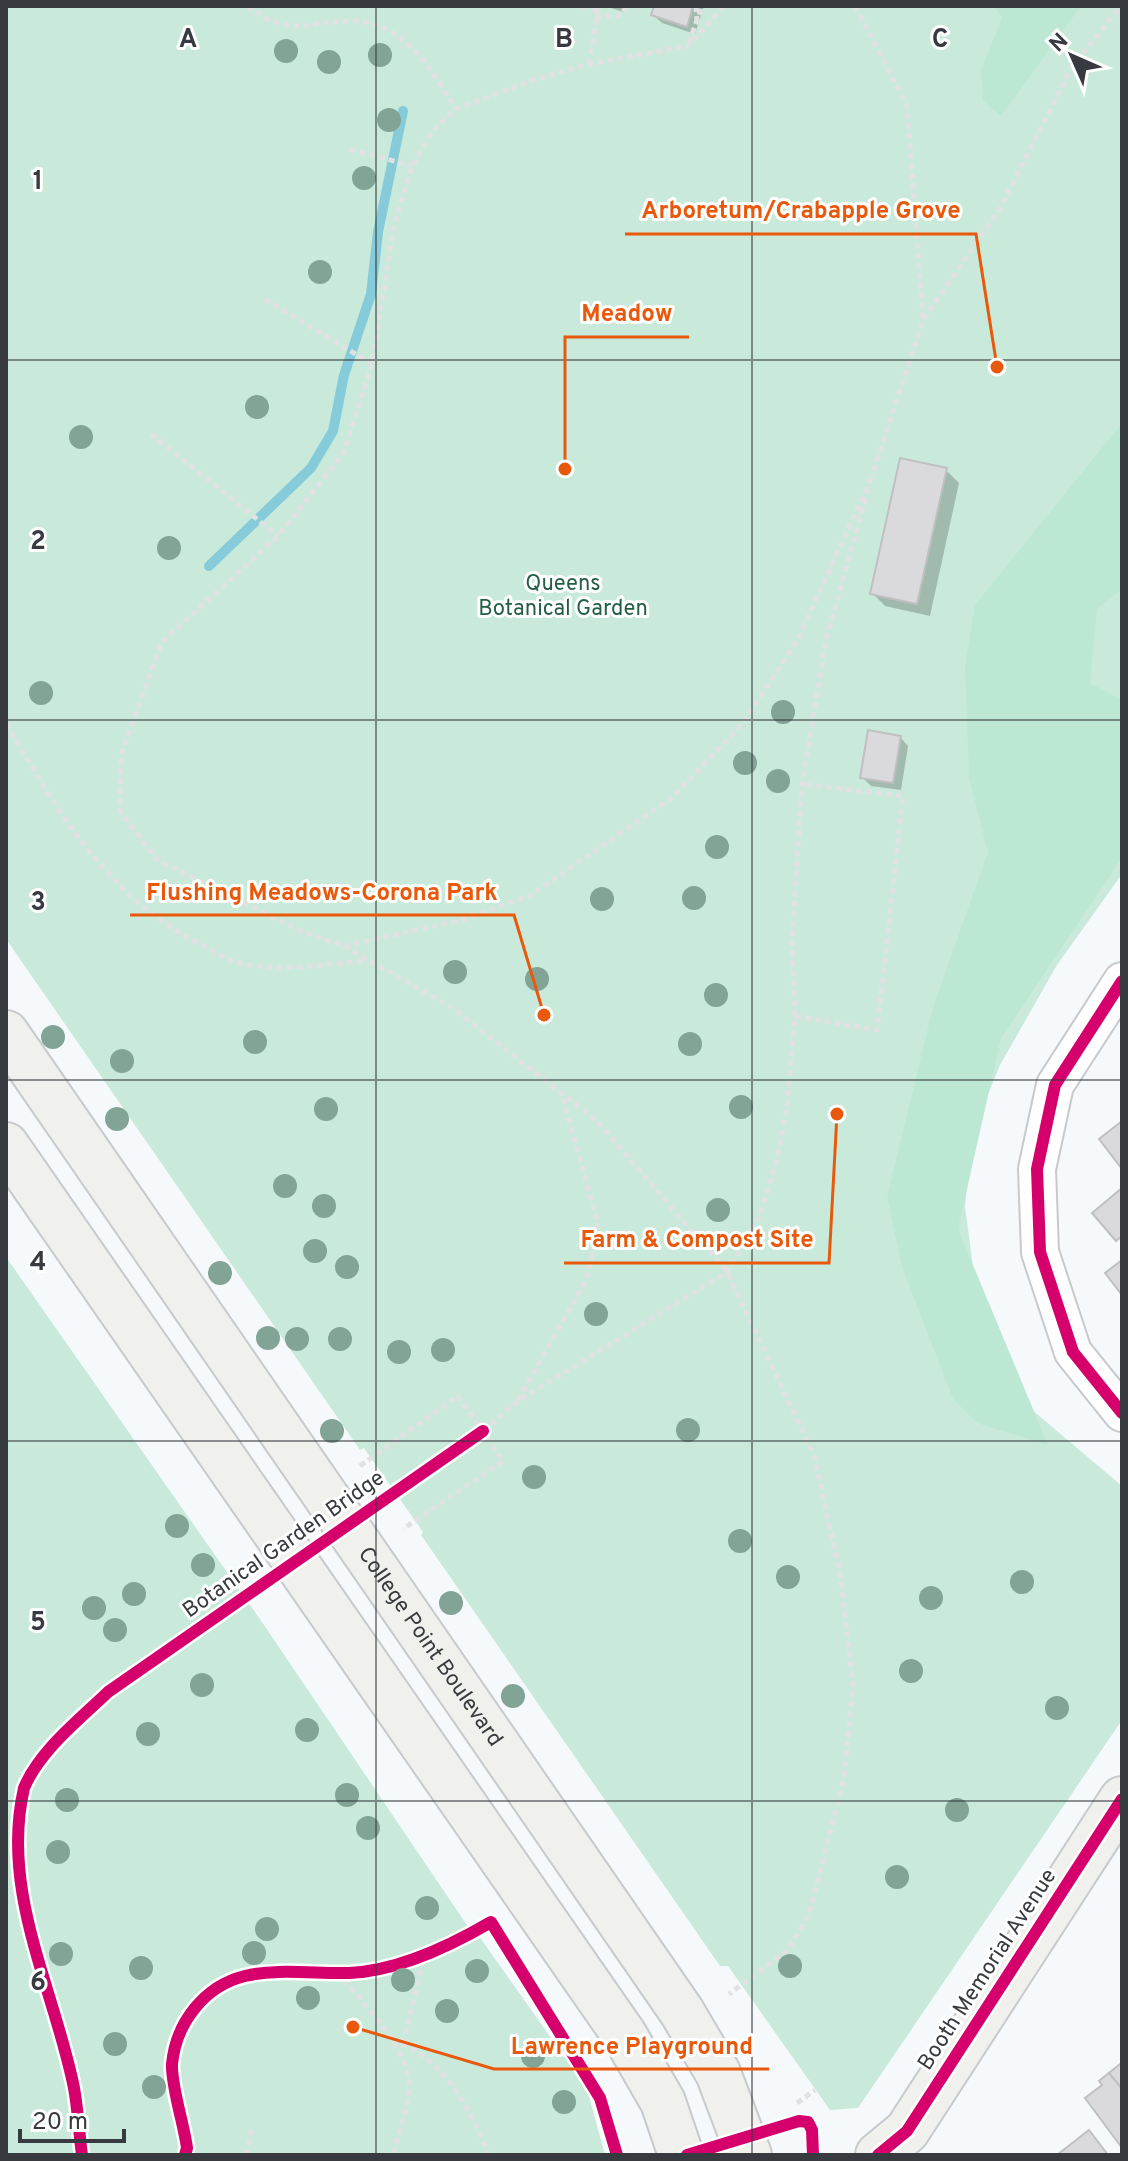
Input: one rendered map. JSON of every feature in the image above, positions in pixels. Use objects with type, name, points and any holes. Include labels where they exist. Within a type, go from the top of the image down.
[{"type":"main road","name":"College Point Boulevard","points":[[6,1033],[682,2012],[718,2073],[749,2155]]},
{"type":"main road","points":[[6,1145],[625,2036],[663,2102],[681,2155]]},
{"type":"main road","name":"Booth Memorial Avenue","points":[[893,2147],[1122,1799]]},
{"type":"street","points":[[1121,988],[1055,1085],[1037,1169],[1040,1252],[1073,1352],[1122,1413]]},
{"type":"path","points":[[248,6],[289,28],[355,20],[386,31],[413,48],[428,65],[456,109]]},
{"type":"path","points":[[582,6],[621,15],[627,6]]},
{"type":"path","points":[[696,6],[697,23]]},
{"type":"path","points":[[688,46],[702,6]]},
{"type":"path","points":[[724,6],[688,46],[589,64],[456,109],[432,132],[412,166],[394,225],[372,364],[343,454],[278,536],[162,642],[121,755],[120,811],[157,860],[303,932],[344,946],[454,1009],[597,1121],[727,1272],[814,1455],[840,1573],[853,1685],[844,1779],[809,1914],[788,1950],[729,1994]]},
{"type":"path","points":[[855,6],[907,105],[923,320]]},
{"type":"path","points":[[518,1401],[727,1272],[758,1220],[777,1160],[787,1106],[795,1016],[792,942],[802,784],[826,640],[873,474],[923,320],[1000,208],[1072,67],[1121,6]]},
{"type":"path","points":[[589,64],[597,11]]},
{"type":"path","points":[[350,149],[412,166]]},
{"type":"path","points":[[265,299],[372,364]]},
{"type":"path","points":[[151,434],[278,536]]},
{"type":"path","points":[[344,946],[462,920],[531,895],[674,796],[743,723],[798,639],[873,474]]},
{"type":"path","points":[[6,723],[42,784],[105,875],[168,927],[233,961],[284,968],[370,961]]},
{"type":"path","points":[[795,1016],[877,1030],[903,796],[802,784]]},
{"type":"path","points":[[518,1401],[587,1279],[598,1223],[562,1093]]},
{"type":"path","points":[[360,1466],[458,1396],[483,1431],[503,1461],[403,1529]]},
{"type":"path","points":[[16,1908],[74,2087],[82,2155]]},
{"type":"path","points":[[409,1959],[439,1949]]},
{"type":"path","points":[[403,2044],[424,1956]]},
{"type":"path","points":[[323,1972],[344,1972],[407,2068],[409,2091],[394,2152]]},
{"type":"path","points":[[392,2041],[422,2055],[455,2093],[481,2132],[488,2155]]},
{"type":"path","points":[[797,2103],[815,2090]]},
{"type":"path","points":[[246,2155],[252,2127]]},
{"type":"path","points":[[384,2155],[394,2152],[405,2155]]},
{"type":"green space","name":"Queens Botanical Garden","points":[[6,6],[1122,6],[1122,874],[1057,965],[1000,1065],[973,1131],[965,1206],[976,1290],[1031,1409],[1122,1486],[1122,1720],[858,2108],[830,2110],[728,1966],[720,1966],[421,1535],[423,1532],[364,1448],[360,1450],[6,939]]},
{"type":"green space","points":[[994,6],[1081,6],[1001,116],[983,101],[981,70],[1002,18]]},
{"type":"green space","points":[[1122,423],[1122,589],[1097,609],[1090,683],[1122,700],[1122,858],[1001,1038],[958,1229],[1048,1445],[977,1423],[953,1399],[902,1267],[887,1197],[933,1007],[988,852],[969,778],[965,665],[975,605]]},
{"type":"green space","points":[[6,1257],[264,1625],[475,1937],[479,1936],[587,2089],[605,2155],[6,2155]]},
{"type":"building","points":[[654,6],[693,6],[687,27],[651,15]]},
{"type":"building","points":[[900,458],[947,468],[917,604],[870,594]]},
{"type":"building","points":[[868,730],[901,736],[893,783],[860,778]]},
{"type":"building","points":[[1122,1121],[1122,1169],[1099,1139]]},
{"type":"building","points":[[1122,1188],[1122,1236],[1116,1241],[1092,1213]]},
{"type":"building","points":[[1122,1260],[1122,1295],[1105,1273]]},
{"type":"building","points":[[1120,2064],[1122,2066],[1122,2089],[1109,2073]]},
{"type":"building","points":[[1109,2073],[1122,2089],[1122,2148],[1085,2098],[1102,2085],[1099,2081]]},
{"type":"building","points":[[1089,2130],[1108,2155],[1057,2155]]},
{"type":"waterway","points":[[209,566],[311,468],[333,431],[344,375],[371,294],[378,232],[403,111]]},
{"type":"cycle path","points":[[1122,981],[1055,1085],[1037,1169],[1040,1252],[1073,1352],[1122,1413]]},
{"type":"cycle path","name":"Botanical Garden Bridge","points":[[82,2155],[74,2088],[32,1940],[19,1865],[18,1827],[24,1788],[31,1774],[61,1736],[108,1692],[483,1431]]},
{"type":"cycle path","points":[[878,2155],[907,2131],[1122,1799]]},
{"type":"cycle path","points":[[185,2155],[187,2148],[172,2064],[179,2034],[205,1997],[230,1981],[257,1974],[349,1973],[386,1968],[441,1948],[491,1922],[600,2098],[617,2155]]},
{"type":"cycle path","points":[[687,2155],[799,2121],[808,2122],[812,2130],[813,2155]]},
{"type":"place","name":"Arboretum/Crabapple Grove","points":[[997,367]]},
{"type":"place","name":"Meadow","points":[[565,469]]},
{"type":"place","name":"Flushing Meadows-Corona Park","points":[[544,1015]]},
{"type":"place","name":"Farm & Compost Site","points":[[837,1114]]},
{"type":"place","name":"Lawrence Playground","points":[[353,2027]]}]
